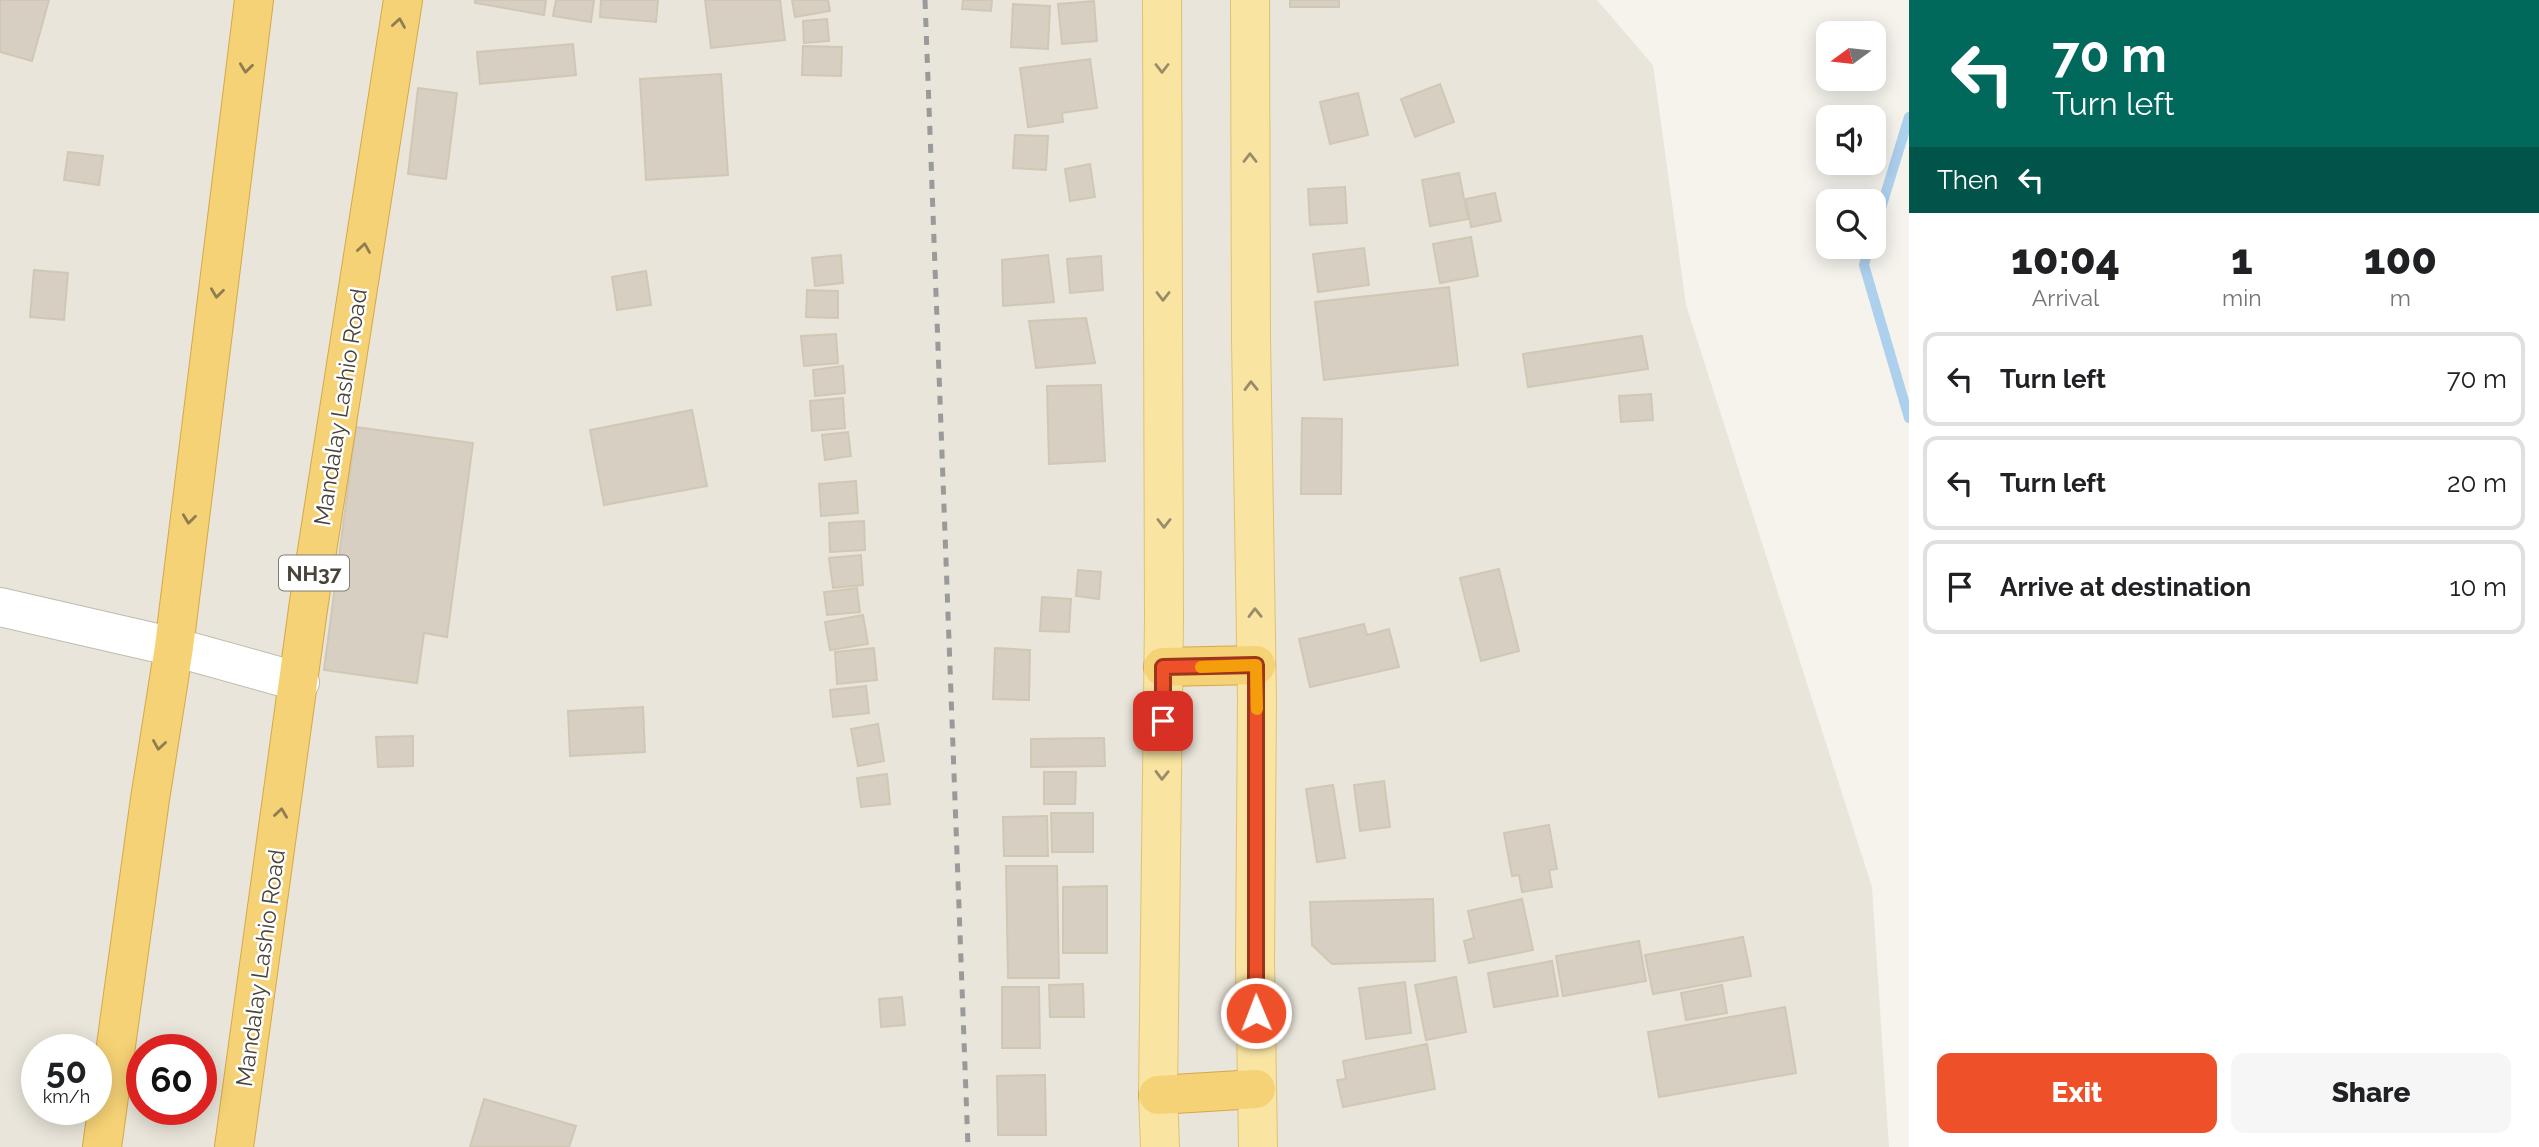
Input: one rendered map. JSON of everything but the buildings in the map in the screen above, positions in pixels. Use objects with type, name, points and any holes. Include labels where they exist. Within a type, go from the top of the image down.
[{"type":"highway","points":[[102,1147],[148,812],[174,647],[254,0]]},
{"type":"highway","name":"Mandalay Lashio Road","points":[[234,1147],[309,602],[403,0]]},
{"type":"highway","points":[[1163,667],[1256,665]]},
{"type":"highway","points":[[1158,1095],[1256,1089]]},
{"type":"main road","points":[[1160,1147],[1158,1095],[1163,667],[1162,0]]},
{"type":"main road","points":[[1250,0],[1258,1147]]},
{"type":"street","points":[[0,607],[174,647],[300,682]]},
{"type":"shaded area","points":[[0,0],[1597,0],[1653,65],[1686,305],[1872,887],[1889,1147],[0,1147]]},
{"type":"waterway","points":[[1886,192],[1909,117]]},
{"type":"waterway","points":[[1866,259],[1864,265],[1909,418]]},
{"type":"railway","points":[[925,0],[968,1147]]},
{"type":"slow traffic","points":[[1201,667],[1256,665],[1257,709]]},
{"type":"route","points":[[1163,721],[1163,667],[1256,665],[1256,1013]]}]
